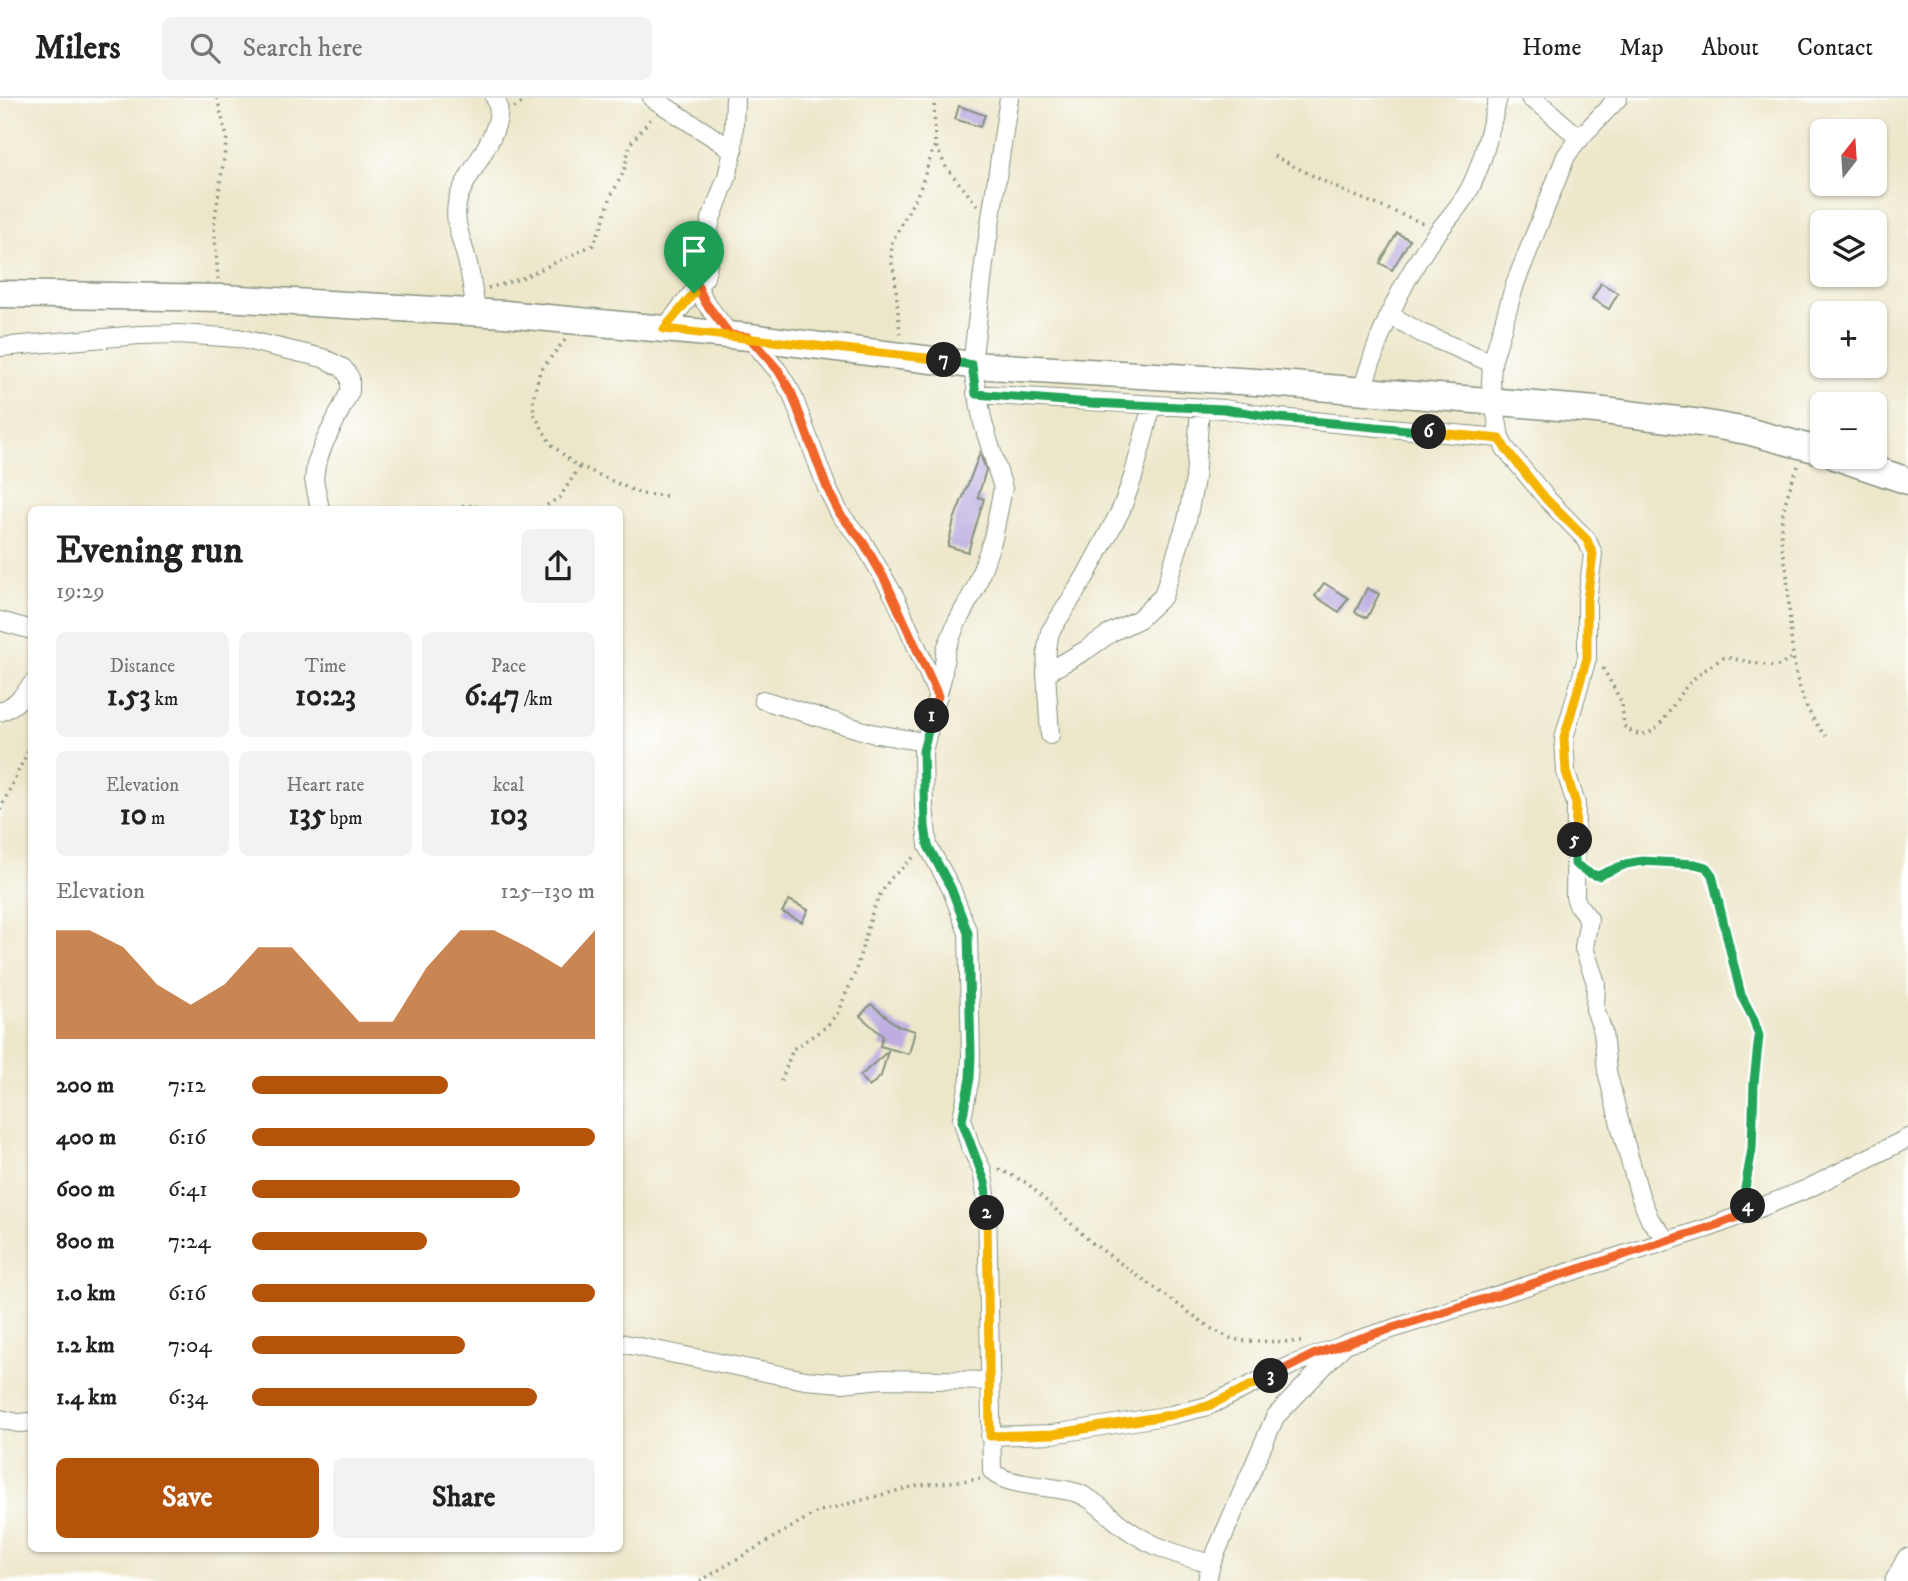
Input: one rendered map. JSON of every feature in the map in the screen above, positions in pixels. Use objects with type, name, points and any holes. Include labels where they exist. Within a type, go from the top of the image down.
[{"type":"main road","points":[[0,294],[474,302],[583,321],[901,354],[972,365],[1494,400],[1701,423],[1810,447]]},
{"type":"main road","points":[[1872,469],[1908,481]]},
{"type":"street","points":[[474,302],[469,267],[456,223],[456,209],[473,167],[497,125],[498,103],[495,98]]},
{"type":"street","points":[[664,329],[705,277],[711,219],[727,177],[733,150],[735,98]]},
{"type":"street","points":[[1009,98],[972,365],[976,394],[991,453],[1002,480],[1002,495],[993,538],[976,587],[946,649],[938,696],[925,742],[923,806],[928,846],[951,888],[968,933],[971,1055],[970,1078],[962,1118],[985,1182],[987,1201],[990,1440],[993,1471],[999,1478],[1082,1494],[1128,1530],[1209,1572],[1275,1417],[1345,1345]]},
{"type":"street","points":[[1362,391],[1375,347],[1404,283],[1471,186],[1499,98]]},
{"type":"street","points":[[1530,98],[1580,139]]},
{"type":"street","points":[[1618,98],[1566,156],[1515,284],[1492,363],[1491,383],[1500,439],[1505,448],[1546,499],[1578,530],[1590,546],[1593,559],[1586,612],[1588,650],[1564,738],[1566,772],[1576,804],[1575,897],[1589,921],[1584,948],[1596,983],[1594,1004],[1603,1032],[1607,1071],[1622,1132],[1640,1196],[1650,1220],[1668,1241]]},
{"type":"street","points":[[656,102],[733,150]]},
{"type":"street","points":[[698,287],[710,309],[778,370],[792,394],[827,488],[840,514],[863,542],[896,599],[938,696]]},
{"type":"street","points":[[1389,314],[1411,329],[1492,363]]},
{"type":"street","points":[[0,347],[179,334],[238,338],[323,358],[343,368],[350,377],[350,391],[316,464],[314,480],[319,506]]},
{"type":"street","points":[[976,394],[1224,409],[1279,418],[1500,439]]},
{"type":"street","points":[[1049,735],[1046,673],[1050,632],[1085,577],[1121,510],[1152,405]]},
{"type":"street","points":[[1046,673],[1112,632],[1139,619],[1163,596],[1180,544],[1192,493],[1200,408]]},
{"type":"street","points":[[0,621],[28,629]]},
{"type":"street","points":[[0,712],[11,708],[28,689]]},
{"type":"street","points":[[763,700],[871,733],[925,742]]},
{"type":"street","points":[[990,1440],[1053,1434],[1196,1409],[1241,1391],[1313,1355],[1750,1212],[1807,1189],[1908,1138]]},
{"type":"street","points":[[623,1344],[805,1380],[842,1383],[882,1379],[991,1381]]},
{"type":"street","points":[[0,1419],[28,1422]]},
{"type":"street","points":[[1897,1581],[1908,1560]]},
{"type":"path","points":[[217,98],[227,137],[214,225],[217,274],[223,298]]},
{"type":"path","points":[[901,354],[891,259],[892,242],[920,190],[935,144],[934,98]]},
{"type":"path","points":[[474,302],[593,245],[611,196],[624,171],[630,144],[656,102]]},
{"type":"path","points":[[935,144],[951,175],[991,219]]},
{"type":"path","points":[[1274,156],[1343,191],[1423,223],[1437,232]]},
{"type":"path","points":[[583,321],[540,371],[533,399],[534,414],[551,444],[573,463],[641,494],[669,496]]},
{"type":"path","points":[[1810,454],[1785,501],[1780,530],[1787,576],[1792,657],[1815,725],[1826,736]]},
{"type":"path","points":[[546,506],[559,497],[580,466]]},
{"type":"path","points":[[1588,650],[1616,689],[1622,703],[1624,726],[1633,732],[1645,733],[1655,730],[1661,724],[1687,685],[1725,657],[1775,667],[1792,657]]},
{"type":"path","points":[[0,810],[28,750]]},
{"type":"path","points":[[781,1081],[793,1049],[826,1027],[836,1014],[855,974],[873,910],[890,879],[928,846]]},
{"type":"path","points":[[1575,864],[1598,876],[1626,864],[1642,861],[1695,864],[1706,867],[1712,875],[1741,995],[1759,1036],[1754,1082],[1752,1149],[1744,1194],[1750,1212]]},
{"type":"path","points":[[978,1160],[1027,1183],[1091,1242],[1212,1329],[1232,1339],[1245,1341],[1305,1342]]},
{"type":"path","points":[[700,1581],[817,1512],[919,1485],[979,1479],[993,1471]]},
{"type":"building","points":[[959,106],[985,115],[980,127],[955,119]]},
{"type":"building","points":[[1397,233],[1410,240],[1392,270],[1380,263]]},
{"type":"building","points":[[1601,283],[1618,293],[1609,309],[1592,299]]},
{"type":"building","points":[[980,453],[986,470],[978,497],[984,499],[968,552],[948,546],[954,520]]},
{"type":"building","points":[[1324,583],[1348,598],[1339,612],[1315,596]]},
{"type":"building","points":[[1367,588],[1379,594],[1367,618],[1355,612]]},
{"type":"building","points":[[789,900],[808,910],[802,922],[782,912]]},
{"type":"building","points":[[871,1004],[898,1026],[915,1031],[909,1054],[880,1046],[883,1036],[860,1016]]},
{"type":"building","points":[[888,1051],[881,1076],[869,1087],[860,1076]]},
{"type":"route","points":[[694,293],[664,329],[749,337],[901,354],[972,365],[976,394],[1224,409],[1279,418],[1500,439],[1546,499],[1587,540],[1593,554],[1587,600],[1587,658],[1579,691],[1564,731],[1566,772],[1576,804],[1575,864],[1598,876],[1626,864],[1642,861],[1695,864],[1706,867],[1712,875],[1741,995],[1759,1036],[1754,1082],[1752,1149],[1744,1194],[1750,1212],[1711,1227],[1352,1341],[1313,1355],[1208,1406],[1171,1415],[1053,1434],[990,1436],[992,1415],[987,1201],[982,1170],[970,1146],[962,1118],[970,1078],[971,1055],[969,940],[951,888],[928,846],[923,806],[923,751],[938,696],[896,599],[863,542],[840,514],[827,488],[792,394],[778,370],[749,337],[730,335],[705,302],[698,287],[694,293]]}]
